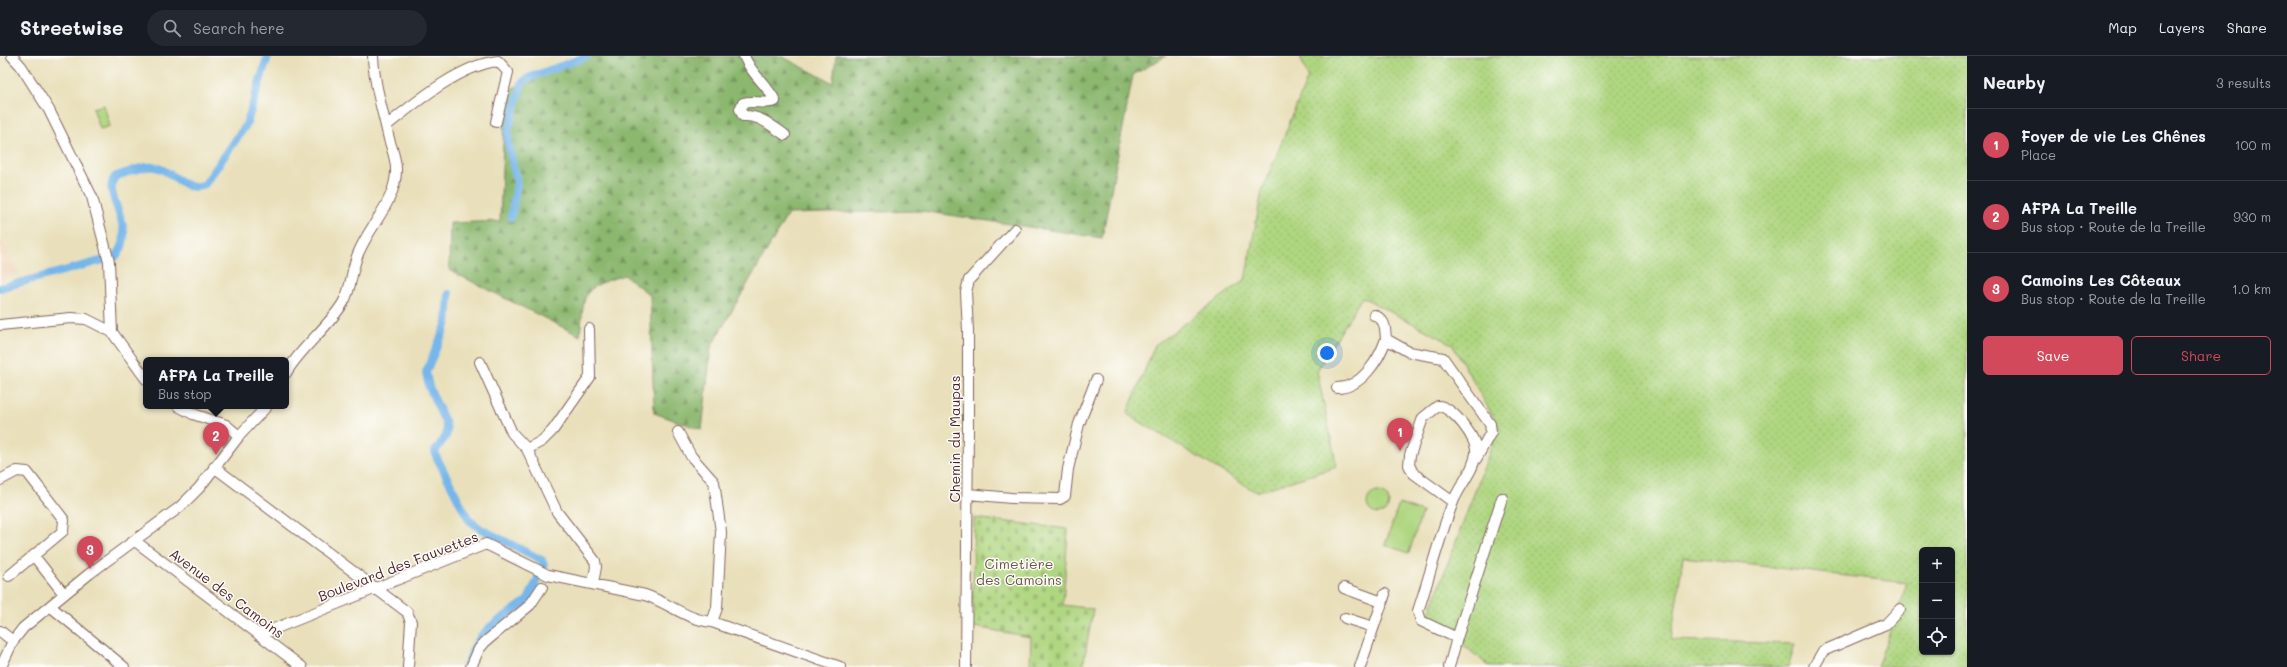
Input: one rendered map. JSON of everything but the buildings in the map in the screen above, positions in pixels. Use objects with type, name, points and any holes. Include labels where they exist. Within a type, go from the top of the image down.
[{"type":"street","points":[[12,56],[21,66],[67,142],[85,185],[92,197],[108,258],[112,332]]},
{"type":"street","points":[[289,368],[294,360],[344,302],[350,288],[357,255],[391,194],[396,167],[374,78],[373,56]]},
{"type":"street","points":[[744,56],[756,77],[772,95],[775,101],[767,104],[749,102],[743,103],[740,109],[743,116],[760,118],[786,135]]},
{"type":"street","points":[[386,126],[426,96],[459,76],[488,62],[498,61],[508,72],[496,122]]},
{"type":"street","name":"Chemin du Maupas","points":[[966,667],[968,331],[966,292],[969,280],[1015,229]]},
{"type":"street","points":[[1337,388],[1344,388],[1357,381],[1372,366],[1386,340],[1385,324],[1381,318],[1374,315]]},
{"type":"street","points":[[0,325],[71,318],[86,319],[112,332],[143,375]]},
{"type":"street","points":[[527,449],[542,441],[553,430],[590,376],[589,329]]},
{"type":"street","points":[[1386,340],[1409,352],[1420,355],[1436,356],[1448,363],[1462,387],[1490,424],[1491,432],[1453,502],[1418,611],[1419,617],[1428,626],[1457,638]]},
{"type":"street","points":[[480,362],[512,433],[527,449],[557,512],[595,561],[596,567],[593,583]]},
{"type":"street","points":[[968,494],[1011,498],[1060,499],[1065,496],[1068,469],[1080,424],[1096,380]]},
{"type":"street","points":[[1453,502],[1413,473],[1409,464],[1410,455],[1423,418],[1438,406],[1451,409],[1475,444],[1476,451],[1474,462]]},
{"type":"street","points":[[184,409],[193,414],[226,425],[239,436]]},
{"type":"street","points":[[1,667],[13,641],[30,621],[180,507],[199,488],[239,436],[264,409]]},
{"type":"street","points":[[678,432],[691,456],[714,482],[721,532],[717,608],[712,622]]},
{"type":"street","points":[[214,467],[407,612],[411,622],[408,667]]},
{"type":"street","points":[[0,480],[17,471],[27,472],[64,520],[63,531],[10,576]]},
{"type":"street","points":[[1449,667],[1502,498]]},
{"type":"street","name":"Avenue des Camoins","points":[[135,541],[302,667]]},
{"type":"street","name":"Boulevard des Fauvettes","points":[[259,635],[486,544],[543,573],[659,599],[697,620],[712,622],[840,667]]},
{"type":"street","points":[[34,556],[64,594]]},
{"type":"street","points":[[471,667],[479,649],[485,642],[530,605],[542,588]]},
{"type":"street","points":[[1344,588],[1383,598],[1360,667]]},
{"type":"street","points":[[50,606],[124,667]]},
{"type":"street","points":[[1814,667],[1823,651],[1886,624],[1900,609]]},
{"type":"street","points":[[1345,618],[1373,627]]},
{"type":"street","points":[[0,631],[13,641]]},
{"type":"shaded area","points":[[0,239],[20,274],[0,280]]},
{"type":"green space","points":[[578,56],[781,56],[833,83],[836,56],[1166,56],[1133,75],[1102,238],[922,211],[788,214],[711,347],[702,430],[654,413],[650,295],[624,275],[599,284],[587,294],[584,301],[580,336],[449,270],[450,223],[500,221],[505,92]]},
{"type":"green space","points":[[1300,56],[1967,56],[1967,667],[1877,667],[1907,583],[1683,557],[1671,640],[1795,644],[1788,667],[1490,667],[1428,616],[1499,427],[1452,344],[1362,297],[1317,371],[1337,467],[1256,492],[1127,414],[1155,345],[1245,280],[1262,191],[1308,77]]},
{"type":"green space","points":[[104,105],[110,126],[100,129],[93,108]]},
{"type":"green space","points":[[1378,492],[1386,495],[1389,503],[1386,511],[1378,514],[1370,511],[1367,503],[1370,495]]},
{"type":"green space","points":[[1399,504],[1422,512],[1409,553],[1385,545]]},
{"type":"green space","name":"Cimetière des Camoins","points":[[974,518],[1068,529],[1063,605],[1093,609],[1083,667],[1030,667],[1031,637],[969,626],[969,617],[972,616],[975,611],[969,592],[973,592]]},
{"type":"waterway","points":[[0,288],[115,257],[122,246],[124,235],[112,192],[112,183],[116,176],[140,168],[155,167],[168,172],[185,184],[198,187],[205,184],[246,125],[268,56]]},
{"type":"waterway","points":[[511,217],[517,183],[508,142],[508,132],[522,83],[528,78],[588,56]]},
{"type":"waterway","points":[[449,294],[447,323],[426,372],[429,387],[445,422],[447,430],[446,436],[435,451],[436,456],[469,520],[481,529],[542,560],[544,565],[528,600],[490,627],[481,636],[473,649],[466,667]]},
{"type":"place","name":"Foyer de vie Les Chênes","points":[[1400,451]]},
{"type":"place","name":"AFPA La Treille","points":[[216,455]]},
{"type":"place","name":"Camoins Les Côteaux","points":[[90,569]]}]
